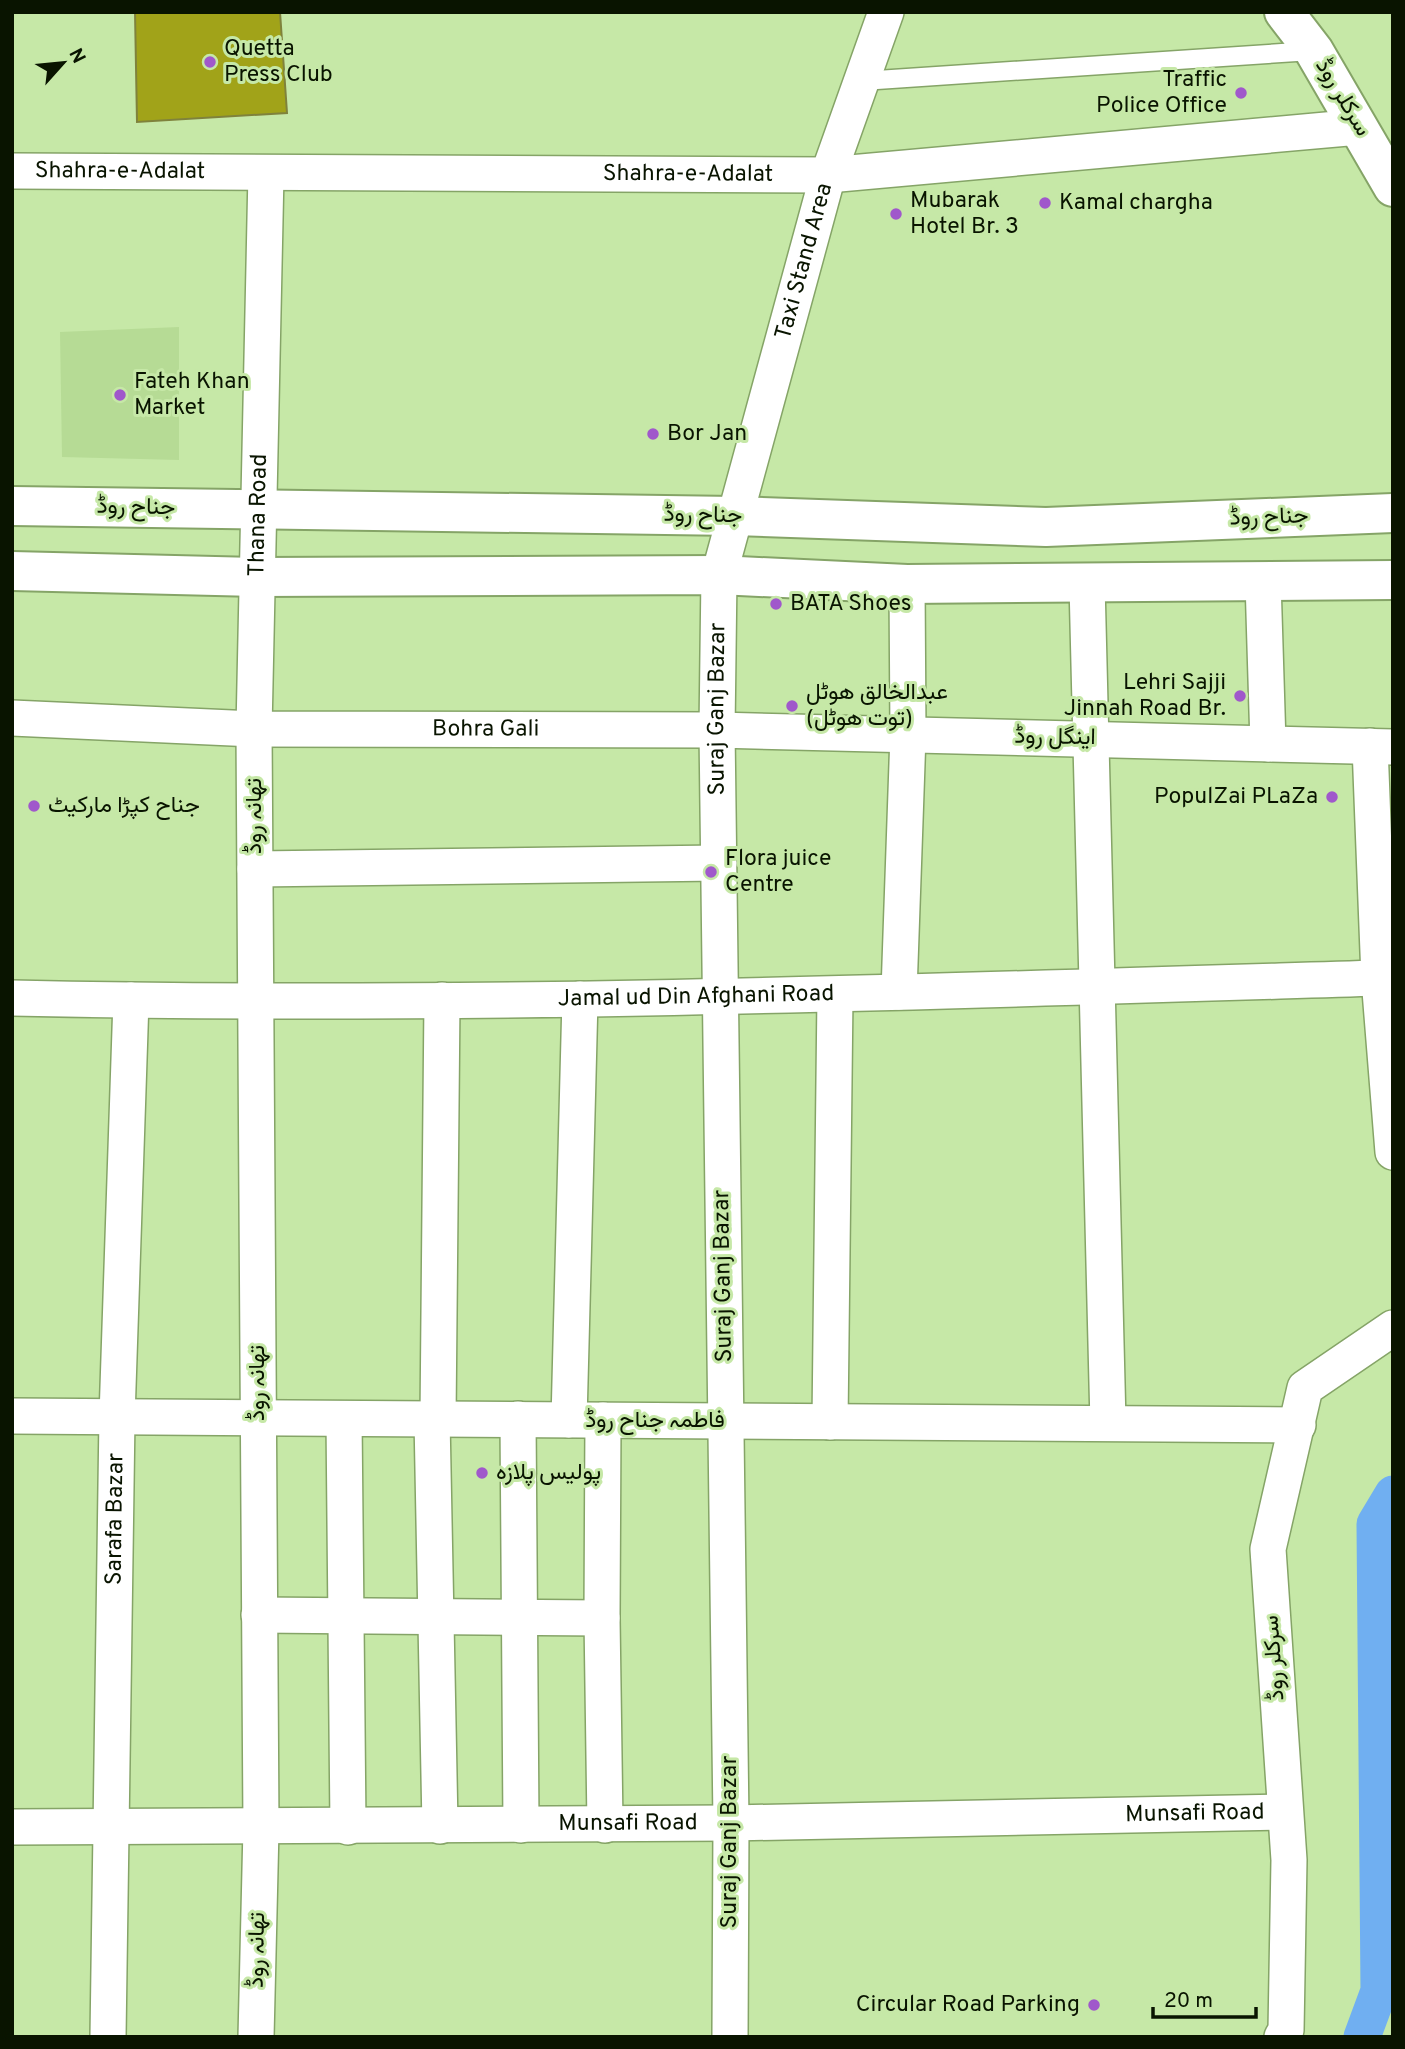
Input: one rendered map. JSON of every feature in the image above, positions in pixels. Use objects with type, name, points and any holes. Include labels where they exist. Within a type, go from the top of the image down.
[{"type":"main road","name":"سرکلر روڈ","points":[[1284,12],[1314,51],[1393,187]]},
{"type":"main road","name":"جناح روڈ","points":[[12,506],[734,516],[1045,527],[1393,513]]},
{"type":"main road","points":[[12,571],[257,577],[719,575],[907,584],[1393,580]]},
{"type":"street","name":"Taxi Stand Area","points":[[734,516],[828,175],[886,12]]},
{"type":"street","name":"Shahra-e-Adalat","points":[[12,171],[828,175],[1359,127]]},
{"type":"street","name":"Thana Road","points":[[254,729],[265,173]]},
{"type":"street","name":"Suraj Ganj Bazar","points":[[730,2037],[731,1823],[717,730],[719,575],[734,516]]},
{"type":"street","points":[[1263,582],[1268,744]]},
{"type":"street","points":[[899,992],[908,735],[907,584]]},
{"type":"street","points":[[1087,584],[1108,1423]]},
{"type":"street","name":"Bohra Gali","points":[[12,718],[254,729],[717,730]]},
{"type":"street","name":"تھانہ روڈ","points":[[254,729],[261,1828],[256,2037]]},
{"type":"street","name":"اینگل روڈ","points":[[717,730],[1381,746]]},
{"type":"street","points":[[1381,746],[1379,978],[1393,1152]]},
{"type":"street","points":[[255,870],[719,863]]},
{"type":"street","name":"Jamal ud Din Afghani Road","points":[[12,998],[256,1003],[721,998],[1379,978]]},
{"type":"street","points":[[830,1422],[835,995]]},
{"type":"street","points":[[580,999],[586,1420],[602,1618],[606,1825]]},
{"type":"street","name":"Sarafa Bazar","points":[[108,2037],[117,1417],[131,1000]]},
{"type":"street","points":[[440,1826],[435,1419],[442,1000]]},
{"type":"street","name":"سرکلر روڈ","points":[[1282,2037],[1286,2031],[1288,1886],[1268,1549],[1305,1388],[1393,1328]]},
{"type":"street","name":"فاطمہ جناح روڈ","points":[[12,1416],[1298,1425]]},
{"type":"street","points":[[344,1419],[348,1827]]},
{"type":"street","points":[[518,1419],[521,1825]]},
{"type":"street","points":[[259,1615],[602,1618]]},
{"type":"street","name":"Munsafi Road","points":[[12,1827],[606,1825],[1285,1812]]},
{"type":"lane","points":[[862,81],[1314,51]]},
{"type":"shaded area","name":"Fateh Khan Market","points":[[179,327],[179,460],[62,457],[60,332]]},
{"type":"building","name":"Quetta Press Club","points":[[135,12],[280,12],[287,113],[137,122]]},
{"type":"waterway","points":[[1362,2037],[1379,1991],[1375,1524],[1393,1494]]},
{"type":"place","name":"Quetta Press Club","points":[[210,62]]},
{"type":"place","name":"Traffic Police Office","points":[[1241,93]]},
{"type":"place","name":"Kamal chargha","points":[[1045,203]]},
{"type":"place","name":"Mubarak Hotel Br. 3","points":[[896,214]]},
{"type":"place","name":"Fateh Khan Market","points":[[120,395]]},
{"type":"place","name":"Bor Jan","points":[[653,434]]},
{"type":"place","name":"BATA Shoes","points":[[776,604]]},
{"type":"place","name":"Lehri Sajji Jinnah Road Br.","points":[[1240,696]]},
{"type":"place","name":"عبدالخالق ھوٹل (توت ھوٹل)","points":[[792,706]]},
{"type":"place","name":"PopulZai PLaZa","points":[[1332,797]]},
{"type":"place","name":"جناح کپڑا مارکیٹ","points":[[34,806]]},
{"type":"place","name":"Flora juice Centre","points":[[711,872]]},
{"type":"place","name":"پولیس پلازہ","points":[[482,1473]]},
{"type":"place","name":"Circular Road Parking","points":[[1094,2005]]}]
